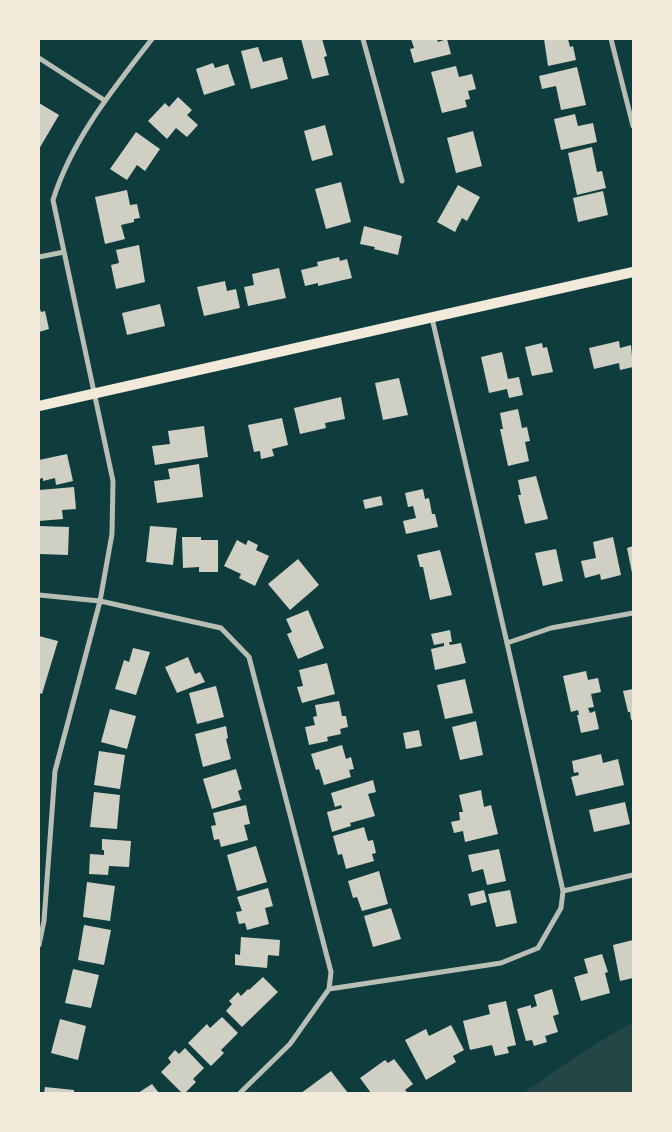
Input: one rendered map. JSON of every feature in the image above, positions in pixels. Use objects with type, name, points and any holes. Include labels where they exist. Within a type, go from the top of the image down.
[{"type":"main road","points":[[39,406],[633,272]]},
{"type":"street","points":[[39,945],[44,921],[55,771],[100,601],[112,534],[113,481],[95,394],[88,370],[54,200],[61,175],[104,100],[152,39]]},
{"type":"street","points":[[363,39],[402,181]]},
{"type":"street","points":[[611,39],[633,126]]},
{"type":"street","points":[[39,58],[104,100]]},
{"type":"street","points":[[39,257],[64,252]]},
{"type":"street","points":[[329,988],[501,963],[538,948],[561,908],[562,891],[507,643],[431,317]]},
{"type":"street","points":[[39,595],[100,601],[221,628],[249,657],[331,972],[329,988],[290,1044],[240,1093]]},
{"type":"street","points":[[507,643],[551,628],[633,613]]},
{"type":"street","points":[[562,891],[633,875]]},
{"type":"shaded area","points":[[633,1022],[633,1093],[523,1093],[589,1048]]},
{"type":"building","points":[[301,39],[322,39],[327,56],[324,57],[329,75],[312,79]]},
{"type":"building","points":[[411,39],[437,39],[438,42],[447,39],[451,54],[414,63],[410,49],[414,48]]},
{"type":"building","points":[[544,39],[568,39],[570,47],[573,46],[576,60],[548,66]]},
{"type":"building","points":[[258,47],[263,62],[282,57],[288,79],[251,89],[241,51]]},
{"type":"building","points":[[213,63],[215,68],[228,64],[235,85],[204,95],[196,69]]},
{"type":"building","points":[[456,66],[459,77],[472,74],[476,89],[468,91],[470,99],[465,100],[467,107],[442,113],[431,72]]},
{"type":"building","points":[[577,67],[586,105],[561,110],[556,86],[542,89],[539,76]]},
{"type":"building","points":[[178,97],[192,110],[187,115],[198,125],[187,137],[176,128],[167,139],[148,121],[165,103],[169,107]]},
{"type":"building","points":[[39,103],[59,115],[39,149]]},
{"type":"building","points":[[575,114],[578,126],[593,123],[597,142],[561,150],[554,119]]},
{"type":"building","points":[[325,125],[333,155],[312,161],[304,131]]},
{"type":"building","points":[[473,131],[482,166],[456,173],[447,138]]},
{"type":"building","points":[[136,132],[160,149],[145,171],[137,165],[127,180],[110,169]]},
{"type":"building","points":[[592,147],[597,172],[602,171],[606,188],[577,195],[568,153]]},
{"type":"building","points":[[341,182],[351,222],[326,229],[315,189]]},
{"type":"building","points":[[458,185],[480,197],[467,221],[462,218],[455,232],[437,222]]},
{"type":"building","points":[[127,190],[130,205],[137,204],[140,218],[134,219],[134,222],[121,225],[125,239],[105,244],[95,197]]},
{"type":"building","points":[[603,191],[608,215],[578,222],[573,198]]},
{"type":"building","points":[[364,226],[402,236],[398,255],[360,244]]},
{"type":"building","points":[[139,245],[145,282],[116,289],[111,265],[119,263],[116,250]]},
{"type":"building","points":[[339,257],[340,261],[347,259],[352,278],[318,286],[318,283],[305,286],[301,270],[318,266],[317,262]]},
{"type":"building","points":[[279,268],[286,298],[248,306],[244,287],[254,285],[252,274]]},
{"type":"building","points":[[225,281],[227,291],[236,289],[240,308],[204,316],[197,287]]},
{"type":"building","points":[[160,304],[165,326],[127,335],[122,313]]},
{"type":"building","points":[[39,306],[41,312],[45,311],[49,329],[39,332]]},
{"type":"building","points":[[619,341],[620,348],[631,345],[633,367],[620,370],[619,363],[594,369],[589,348]]},
{"type":"building","points":[[542,343],[543,348],[547,347],[553,372],[532,376],[525,347]]},
{"type":"building","points":[[502,352],[508,379],[519,377],[523,395],[509,398],[507,389],[489,393],[481,357]]},
{"type":"building","points":[[399,378],[408,415],[383,420],[375,383]]},
{"type":"building","points":[[341,397],[345,419],[325,423],[326,428],[300,434],[294,408]]},
{"type":"building","points":[[518,409],[522,428],[527,427],[530,441],[525,442],[529,461],[508,466],[500,429],[503,429],[500,413]]},
{"type":"building","points":[[282,418],[288,445],[272,449],[274,456],[261,459],[260,451],[254,452],[248,425]]},
{"type":"building","points":[[204,426],[208,457],[155,465],[152,446],[170,444],[168,431]]},
{"type":"building","points":[[67,454],[73,481],[56,485],[55,478],[43,481],[43,478],[39,479],[39,460]]},
{"type":"building","points":[[199,464],[203,497],[157,503],[154,481],[170,479],[168,469]]},
{"type":"building","points":[[536,476],[548,519],[525,524],[518,495],[521,495],[518,480]]},
{"type":"building","points":[[74,487],[76,509],[62,510],[63,519],[39,521],[39,490]]},
{"type":"building","points":[[423,489],[425,499],[429,498],[432,514],[435,514],[438,527],[406,534],[403,521],[416,518],[413,506],[408,507],[405,493]]},
{"type":"building","points":[[381,496],[383,505],[365,509],[363,500]]},
{"type":"building","points":[[39,526],[69,527],[68,555],[39,554]]},
{"type":"building","points":[[150,526],[177,528],[173,565],[146,562]]},
{"type":"building","points":[[182,537],[201,537],[201,540],[218,540],[218,572],[199,572],[199,567],[183,568]]},
{"type":"building","points":[[613,537],[621,575],[601,580],[600,574],[585,578],[581,561],[596,558],[593,542]]},
{"type":"building","points":[[237,540],[246,545],[248,540],[258,545],[256,550],[269,556],[255,586],[239,578],[241,574],[224,566]]},
{"type":"building","points":[[633,546],[633,573],[632,573],[627,548]]},
{"type":"building","points":[[556,549],[563,581],[543,586],[535,553]]},
{"type":"building","points":[[440,550],[452,595],[430,600],[423,567],[420,567],[417,555]]},
{"type":"building","points":[[298,559],[319,585],[290,610],[268,584]]},
{"type":"building","points":[[308,610],[324,648],[298,659],[287,634],[292,632],[286,619]]},
{"type":"building","points":[[450,630],[452,642],[449,642],[450,645],[461,643],[466,663],[435,670],[431,649],[444,646],[444,643],[434,645],[431,634]]},
{"type":"building","points":[[39,636],[58,641],[42,694],[39,693]]},
{"type":"building","points":[[133,648],[150,652],[136,695],[115,689],[124,660],[129,662]]},
{"type":"building","points":[[188,657],[195,674],[200,672],[205,682],[177,693],[165,667]]},
{"type":"building","points":[[327,663],[335,694],[302,703],[297,687],[303,686],[299,670]]},
{"type":"building","points":[[586,671],[588,680],[598,678],[601,692],[591,694],[594,707],[588,708],[590,713],[595,711],[599,729],[581,733],[577,715],[579,715],[578,710],[571,712],[563,676]]},
{"type":"building","points":[[465,679],[473,713],[445,719],[437,685]]},
{"type":"building","points":[[216,686],[224,717],[197,724],[189,693]]},
{"type":"building","points":[[633,689],[633,719],[631,720],[623,691]]},
{"type":"building","points":[[339,701],[342,716],[346,716],[348,727],[340,729],[341,734],[327,737],[328,741],[309,745],[305,727],[315,725],[313,717],[317,716],[315,705]]},
{"type":"building","points":[[110,709],[136,716],[127,749],[101,742]]},
{"type":"building","points":[[476,721],[483,755],[460,760],[452,727]]},
{"type":"building","points":[[226,726],[228,738],[226,739],[231,759],[203,767],[195,734]]},
{"type":"building","points":[[419,730],[422,746],[406,749],[403,733]]},
{"type":"building","points":[[342,745],[346,759],[351,757],[354,769],[349,770],[351,777],[324,785],[319,769],[316,770],[311,754]]},
{"type":"building","points":[[99,751],[125,755],[120,789],[94,785]]},
{"type":"building","points":[[601,754],[603,763],[618,759],[624,785],[576,796],[571,777],[579,775],[578,772],[574,773],[572,761]]},
{"type":"building","points":[[236,769],[242,789],[238,791],[241,800],[212,809],[203,779]]},
{"type":"building","points":[[373,780],[376,792],[368,794],[375,816],[350,823],[351,826],[332,832],[327,812],[342,808],[341,805],[335,807],[331,793]]},
{"type":"building","points":[[481,790],[484,807],[491,805],[498,834],[465,842],[463,831],[454,833],[451,822],[460,820],[459,812],[463,812],[459,795]]},
{"type":"building","points":[[94,792],[120,795],[117,829],[90,827]]},
{"type":"building","points":[[625,802],[630,824],[594,832],[589,810]]},
{"type":"building","points":[[246,805],[250,824],[244,825],[248,840],[221,847],[219,839],[214,840],[211,826],[216,825],[213,813]]},
{"type":"building","points":[[364,827],[368,841],[373,840],[376,853],[372,854],[374,861],[346,869],[342,854],[338,855],[333,836]]},
{"type":"building","points":[[102,839],[131,841],[129,867],[109,866],[108,875],[89,874],[90,854],[104,855]]},
{"type":"building","points":[[256,846],[267,882],[237,891],[227,855]]},
{"type":"building","points":[[499,849],[506,881],[487,885],[483,869],[472,872],[468,855]]},
{"type":"building","points":[[379,871],[388,904],[362,911],[357,897],[353,898],[348,881]]},
{"type":"building","points":[[87,882],[115,886],[110,921],[83,917]]},
{"type":"building","points":[[268,888],[273,906],[265,908],[269,924],[247,930],[245,923],[239,924],[236,912],[242,911],[237,897]]},
{"type":"building","points":[[484,890],[487,902],[471,906],[468,894]]},
{"type":"building","points":[[510,890],[517,923],[496,927],[488,894]]},
{"type":"building","points":[[391,908],[401,939],[373,947],[364,916]]},
{"type":"building","points":[[84,925],[111,930],[104,965],[78,960]]},
{"type":"building","points":[[241,937],[280,940],[279,956],[268,955],[267,968],[235,965],[235,954],[240,955]]},
{"type":"building","points":[[633,940],[633,978],[620,981],[613,945]]},
{"type":"building","points":[[602,954],[608,972],[605,973],[610,993],[581,1001],[574,977],[588,973],[584,959]]},
{"type":"building","points":[[73,969],[99,975],[91,1008],[65,1003]]},
{"type":"building","points":[[263,977],[278,992],[242,1027],[226,1011],[232,1004],[229,1001],[238,992],[241,996]]},
{"type":"building","points":[[552,989],[559,1014],[553,1016],[558,1032],[545,1036],[547,1042],[534,1046],[532,1040],[526,1041],[517,1009],[531,1005],[531,1008],[537,1006],[534,995]]},
{"type":"building","points":[[506,1001],[516,1045],[507,1047],[509,1053],[495,1056],[492,1045],[470,1050],[463,1021],[490,1014],[488,1005]]},
{"type":"building","points":[[222,1017],[238,1033],[221,1050],[224,1053],[211,1066],[188,1043],[207,1024],[210,1028]]},
{"type":"building","points":[[60,1019],[86,1026],[78,1060],[51,1053]]},
{"type":"building","points":[[451,1025],[464,1050],[453,1056],[456,1062],[426,1080],[405,1040],[426,1029],[429,1036]]},
{"type":"building","points":[[185,1048],[204,1068],[193,1079],[196,1082],[185,1093],[182,1093],[161,1072],[171,1062],[168,1058],[175,1050],[179,1054]]},
{"type":"building","points":[[394,1059],[413,1084],[405,1090],[408,1093],[371,1093],[360,1078],[385,1060],[388,1063]]},
{"type":"building","points":[[331,1071],[348,1093],[301,1093],[308,1088]]},
{"type":"building","points":[[152,1084],[159,1093],[138,1093]]},
{"type":"building","points":[[45,1087],[74,1090],[74,1093],[44,1093]]}]
